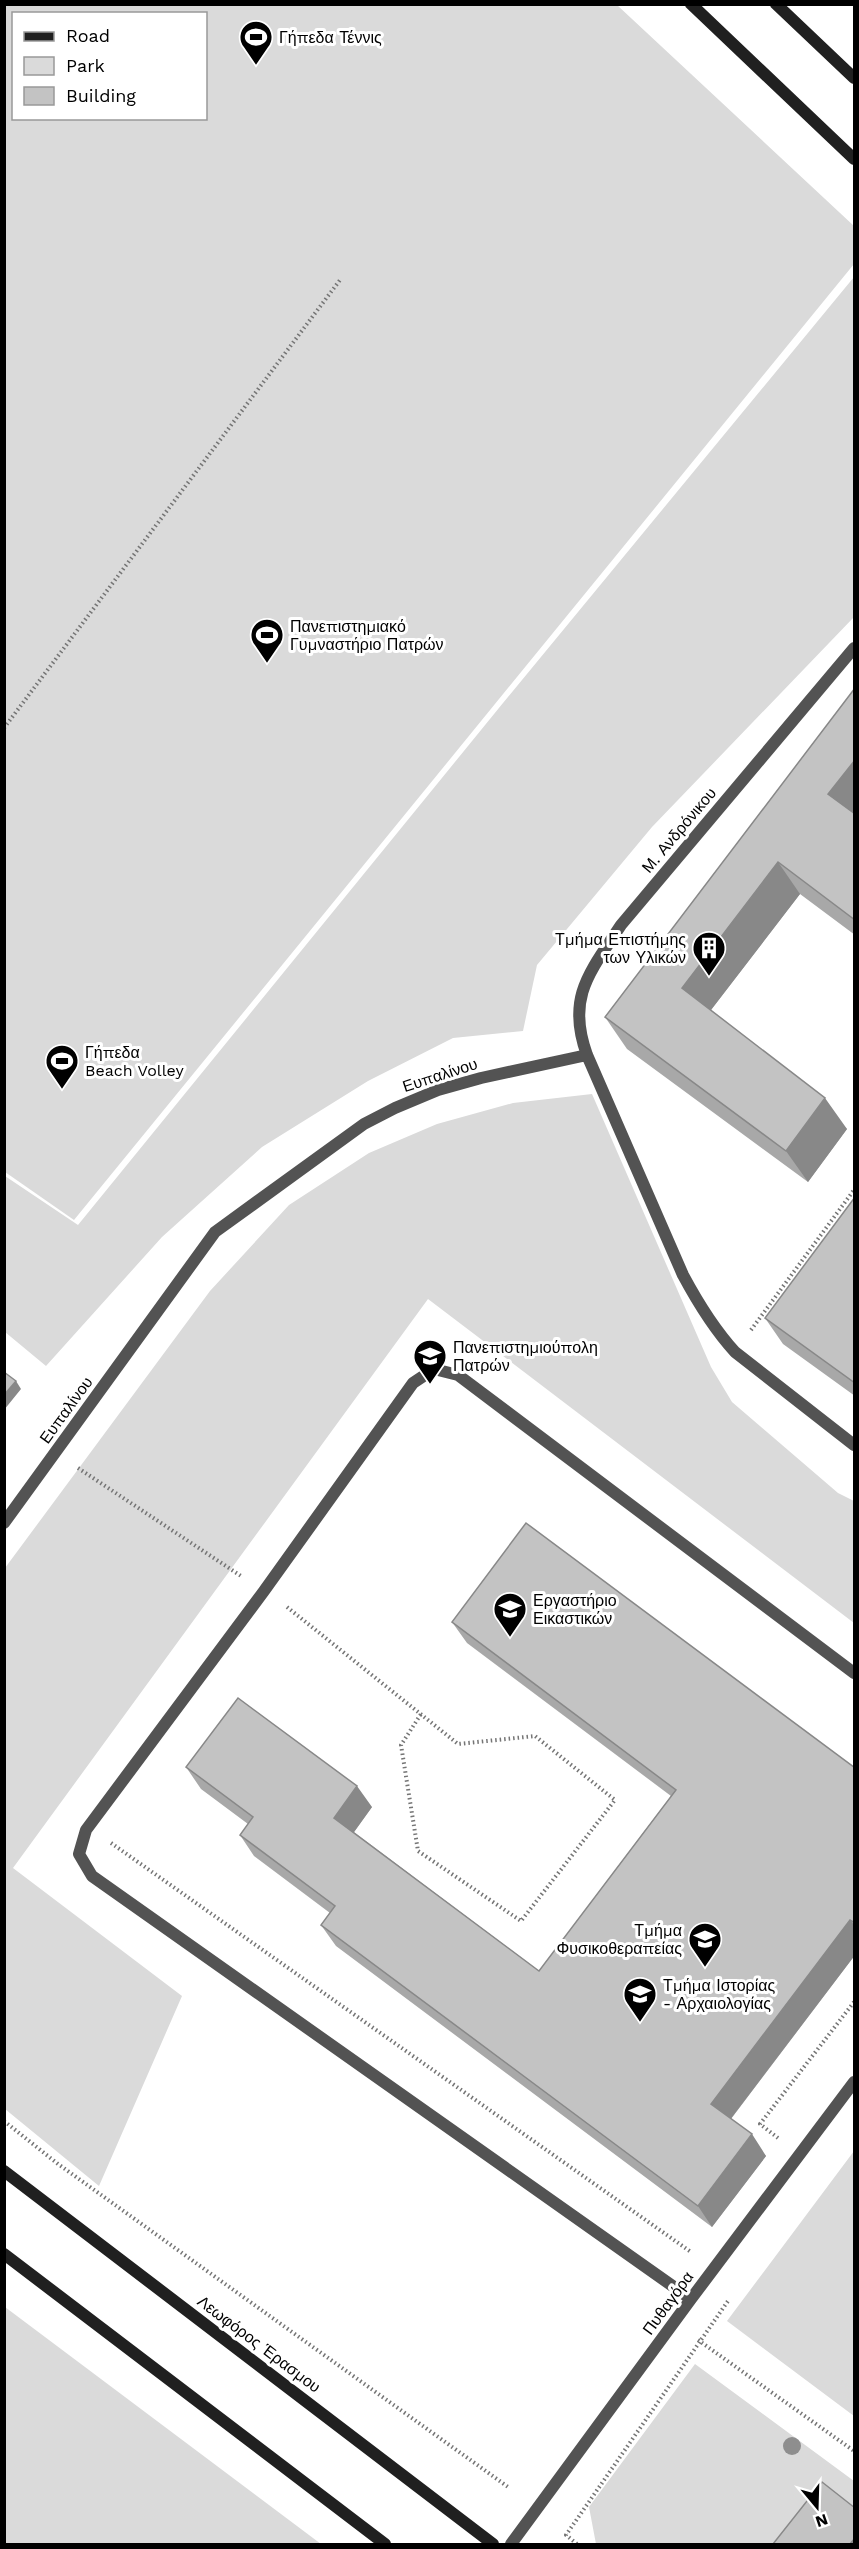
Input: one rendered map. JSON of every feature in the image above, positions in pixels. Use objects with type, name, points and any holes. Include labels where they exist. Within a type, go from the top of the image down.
[{"type":"street","points":[[691,4],[855,159]]},
{"type":"street","points":[[776,4],[855,78]]},
{"type":"street","name":"Λεωφόρος Έρασμου","points":[[4,2171],[493,2544]]},
{"type":"street","points":[[4,2254],[385,2544]]},
{"type":"lane","name":"Μ. Ανδρόνικου","points":[[587,1055],[578,1020],[584,986],[594,966],[621,926],[855,648]]},
{"type":"lane","points":[[587,1055],[683,1275],[718,1334],[735,1352],[855,1445]]},
{"type":"lane","name":"Ευπαλίνου","points":[[4,1523],[215,1232],[364,1124],[394,1108],[438,1090],[470,1081],[587,1055]]},
{"type":"lane","points":[[691,2299],[92,1876],[79,1854],[86,1830],[264,1591],[413,1383],[434,1369],[458,1375],[855,1673]]},
{"type":"lane","name":"Πυθαγόρα","points":[[511,2544],[691,2299],[855,2082]]},
{"type":"path","points":[[4,728],[340,280]]},
{"type":"path","points":[[735,1352],[855,1190]]},
{"type":"path","points":[[56,1453],[287,1607],[421,1714],[458,1744],[535,1736],[615,1800],[521,1921],[418,1851],[400,1745],[421,1714]]},
{"type":"path","points":[[280,1617],[294,1598]]},
{"type":"path","points":[[118,1834],[111,1843],[699,2259]]},
{"type":"path","points":[[785,2143],[760,2124],[855,2002]]},
{"type":"path","points":[[4,2121],[58,2163],[508,2487]]},
{"type":"path","points":[[577,2544],[566,2535],[699,2341],[734,2294]]},
{"type":"path","points":[[674,2323],[855,2451]]},
{"type":"green space","name":"Πανεπιστημιακό Γυμναστήριο Πατρών","points":[[4,5],[617,5],[854,226],[854,264],[74,1220],[5,1172]]},
{"type":"green space","points":[[854,277],[854,617],[652,827],[537,965],[523,1031],[453,1038],[368,1081],[262,1147],[162,1237],[46,1366],[5,1332],[5,1176],[78,1225]]},
{"type":"green space","points":[[592,1094],[711,1367],[732,1402],[838,1493],[854,1501],[854,1623],[428,1299],[13,1868],[182,1996],[99,2186],[5,2109],[5,1568],[210,1291],[289,1205],[369,1153],[437,1124],[513,1103]]},
{"type":"green space","points":[[854,2151],[854,2416],[727,2321]]},
{"type":"green space","points":[[5,2307],[321,2544],[5,2544]]},
{"type":"green space","points":[[695,2364],[854,2481],[854,2544],[596,2544],[589,2507]]},
{"type":"building","points":[[855,688],[855,760],[828,794],[855,814],[855,920],[778,862],[682,988],[825,1098],[786,1151],[605,1017]]},
{"type":"building","points":[[855,1197],[855,1383],[765,1318]]},
{"type":"building","points":[[4,1372],[16,1381],[4,1395]]},
{"type":"building","points":[[526,1523],[855,1768],[855,1923],[850,1920],[711,2104],[752,2134],[698,2206],[321,1925],[335,1906],[240,1835],[253,1817],[186,1767],[238,1698],[357,1786],[334,1818],[539,1971],[676,1790],[452,1622]]},
{"type":"building","points":[[822,2482],[855,2508],[855,2538],[850,2544],[773,2544]]},
{"type":"place","name":"Γήπεδα Τέννις","points":[[256,66]]},
{"type":"place","name":"Πανεπιστημιακό Γυμναστήριο Πατρών","points":[[267,664]]},
{"type":"place","name":"Τμήμα Επιστήμης των Υλικών","points":[[709,977]]},
{"type":"place","name":"Γήπεδα Beach Volley","points":[[62,1090]]},
{"type":"place","name":"Πανεπιστημιούπολη Πατρών","points":[[430,1385]]},
{"type":"place","name":"Εργαστήριο Εικαστικών","points":[[510,1638]]},
{"type":"place","name":"Τμήμα Φυσικοθεραπείας","points":[[705,1968]]},
{"type":"place","name":"Τμήμα Ιστορίας - Αρχαιολογίας","points":[[640,2023]]}]
